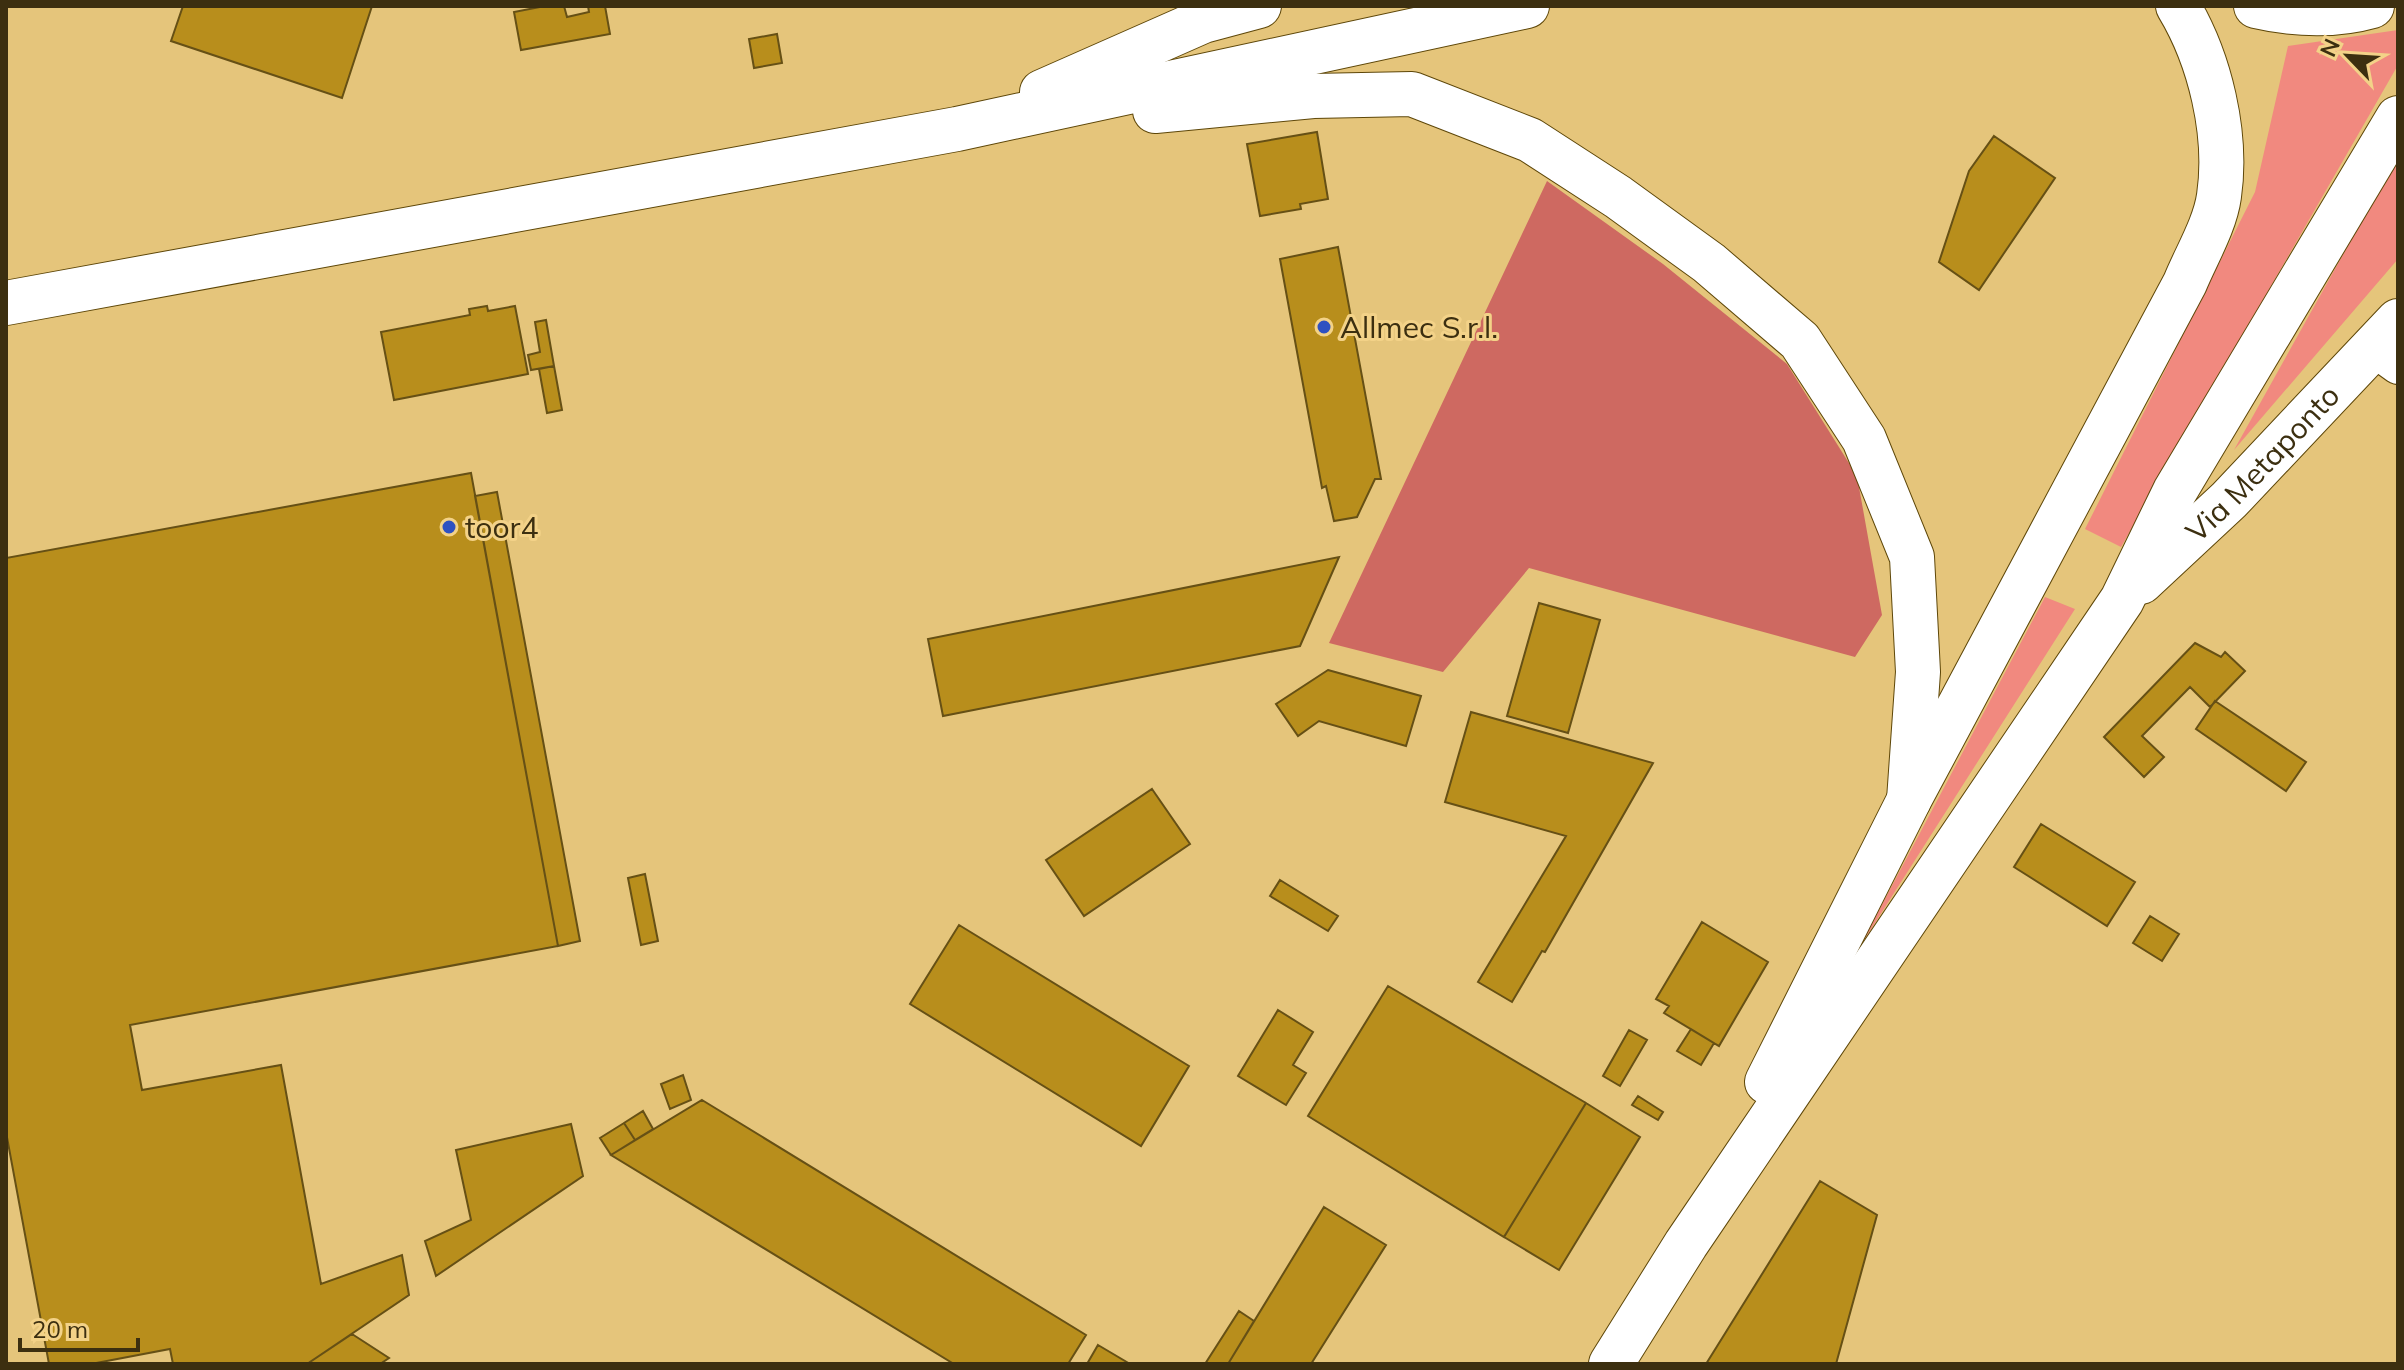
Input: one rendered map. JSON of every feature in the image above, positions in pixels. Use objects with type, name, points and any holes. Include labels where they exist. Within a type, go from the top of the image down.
[{"type":"main road","points":[[957,129],[1203,21],[1259,6]]},
{"type":"main road","points":[[6,303],[957,129],[1527,6]]},
{"type":"main road","points":[[1686,1244],[1909,800],[2185,283],[2219,198],[2219,123],[2195,34],[2178,6]]},
{"type":"main road","points":[[2256,6],[2293,15],[2353,11],[2372,6]]},
{"type":"main road","points":[[957,129],[1313,96],[1412,94],[1530,140],[1618,197],[1709,263],[1800,341],[1864,439],[1912,557],[1918,672],[1909,800]]},
{"type":"main road","points":[[1611,1364],[1686,1244],[2122,600],[2175,491],[2398,118]]},
{"type":"main road","name":"Via Metaponto","points":[[2122,600],[2390,345]]},
{"type":"shaded area","points":[[2398,30],[2398,65],[2121,547],[2085,529],[2255,192],[2288,46]]},
{"type":"shaded area","points":[[2398,156],[2398,259],[2234,450]]},
{"type":"shaded area","points":[[1547,181],[1663,264],[1787,364],[1857,476],[1882,615],[1855,657],[1529,568],[1443,672],[1329,643]]},
{"type":"shaded area","points":[[2045,597],[2075,609],[1859,948]]},
{"type":"building","points":[[183,6],[372,6],[342,98],[171,41]]},
{"type":"building","points":[[564,6],[567,17],[589,12],[588,6],[605,6],[610,34],[521,50],[514,12]]},
{"type":"building","points":[[777,34],[782,63],[754,68],[749,39]]},
{"type":"building","points":[[1317,132],[1328,199],[1300,204],[1301,209],[1260,216],[1247,144]]},
{"type":"building","points":[[1994,136],[2055,178],[1979,290],[1939,262],[1969,171]]},
{"type":"building","points":[[1338,247],[1381,479],[1375,479],[1357,517],[1334,521],[1326,486],[1322,488],[1280,259]]},
{"type":"building","points":[[487,306],[488,311],[515,306],[528,374],[394,400],[381,332],[470,315],[469,309]]},
{"type":"building","points":[[546,320],[554,366],[531,370],[528,355],[540,352],[535,322]]},
{"type":"building","points":[[554,366],[562,410],[547,413],[539,369]]},
{"type":"building","points":[[471,473],[558,946],[130,1025],[142,1090],[281,1065],[321,1284],[402,1255],[409,1295],[307,1364],[173,1364],[170,1349],[91,1364],[49,1364],[6,1132],[6,558]]},
{"type":"building","points":[[497,492],[580,941],[558,946],[475,496]]},
{"type":"building","points":[[1339,557],[1300,646],[943,716],[928,639]]},
{"type":"building","points":[[1539,603],[1600,620],[1568,733],[1507,716]]},
{"type":"building","points":[[2195,643],[2221,657],[2225,652],[2245,671],[2210,707],[2190,687],[2142,736],[2164,757],[2144,777],[2104,737]]},
{"type":"building","points":[[1328,670],[1421,696],[1406,746],[1319,721],[1298,736],[1276,704]]},
{"type":"building","points":[[2215,701],[2306,762],[2286,791],[2196,729]]},
{"type":"building","points":[[1471,712],[1653,763],[1545,952],[1542,951],[1512,1002],[1478,982],[1566,836],[1445,802]]},
{"type":"building","points":[[1152,789],[1190,844],[1084,916],[1046,860]]},
{"type":"building","points":[[2041,824],[2135,882],[2107,926],[2014,867]]},
{"type":"building","points":[[645,874],[658,941],[641,945],[628,878]]},
{"type":"building","points":[[1280,880],[1338,916],[1328,931],[1270,896]]},
{"type":"building","points":[[2150,916],[2179,934],[2162,961],[2133,943]]},
{"type":"building","points":[[1702,922],[1768,962],[1719,1046],[1664,1013],[1669,1006],[1656,999]]},
{"type":"building","points":[[959,925],[1189,1066],[1141,1146],[910,1004]]},
{"type":"building","points":[[1388,986],[1586,1103],[1504,1237],[1308,1116]]},
{"type":"building","points":[[1278,1010],[1313,1032],[1293,1065],[1306,1073],[1286,1105],[1238,1076]]},
{"type":"building","points":[[1691,1029],[1714,1043],[1701,1065],[1677,1051]]},
{"type":"building","points":[[1629,1030],[1647,1040],[1620,1086],[1603,1076]]},
{"type":"building","points":[[683,1075],[691,1100],[670,1109],[661,1084]]},
{"type":"building","points":[[1638,1096],[1663,1112],[1658,1120],[1632,1105]]},
{"type":"building","points":[[702,1100],[1086,1335],[1068,1364],[954,1364],[611,1155]]},
{"type":"building","points":[[1586,1103],[1640,1137],[1559,1270],[1504,1237]]},
{"type":"building","points":[[643,1111],[653,1129],[635,1140],[624,1123]]},
{"type":"building","points":[[624,1123],[635,1140],[611,1155],[600,1138]]},
{"type":"building","points":[[571,1124],[583,1176],[436,1276],[425,1241],[471,1220],[456,1150]]},
{"type":"building","points":[[1820,1181],[1877,1215],[1836,1364],[1706,1364]]},
{"type":"building","points":[[1324,1207],[1386,1245],[1311,1364],[1228,1364]]},
{"type":"building","points":[[1239,1311],[1254,1321],[1228,1364],[1205,1364]]},
{"type":"building","points":[[352,1334],[389,1358],[380,1364],[307,1364]]},
{"type":"building","points":[[1098,1345],[1130,1364],[1087,1364]]},
{"type":"place","name":"Allmec S.r.l.","points":[[1324,327]]},
{"type":"place","name":"toor4","points":[[449,527]]}]
